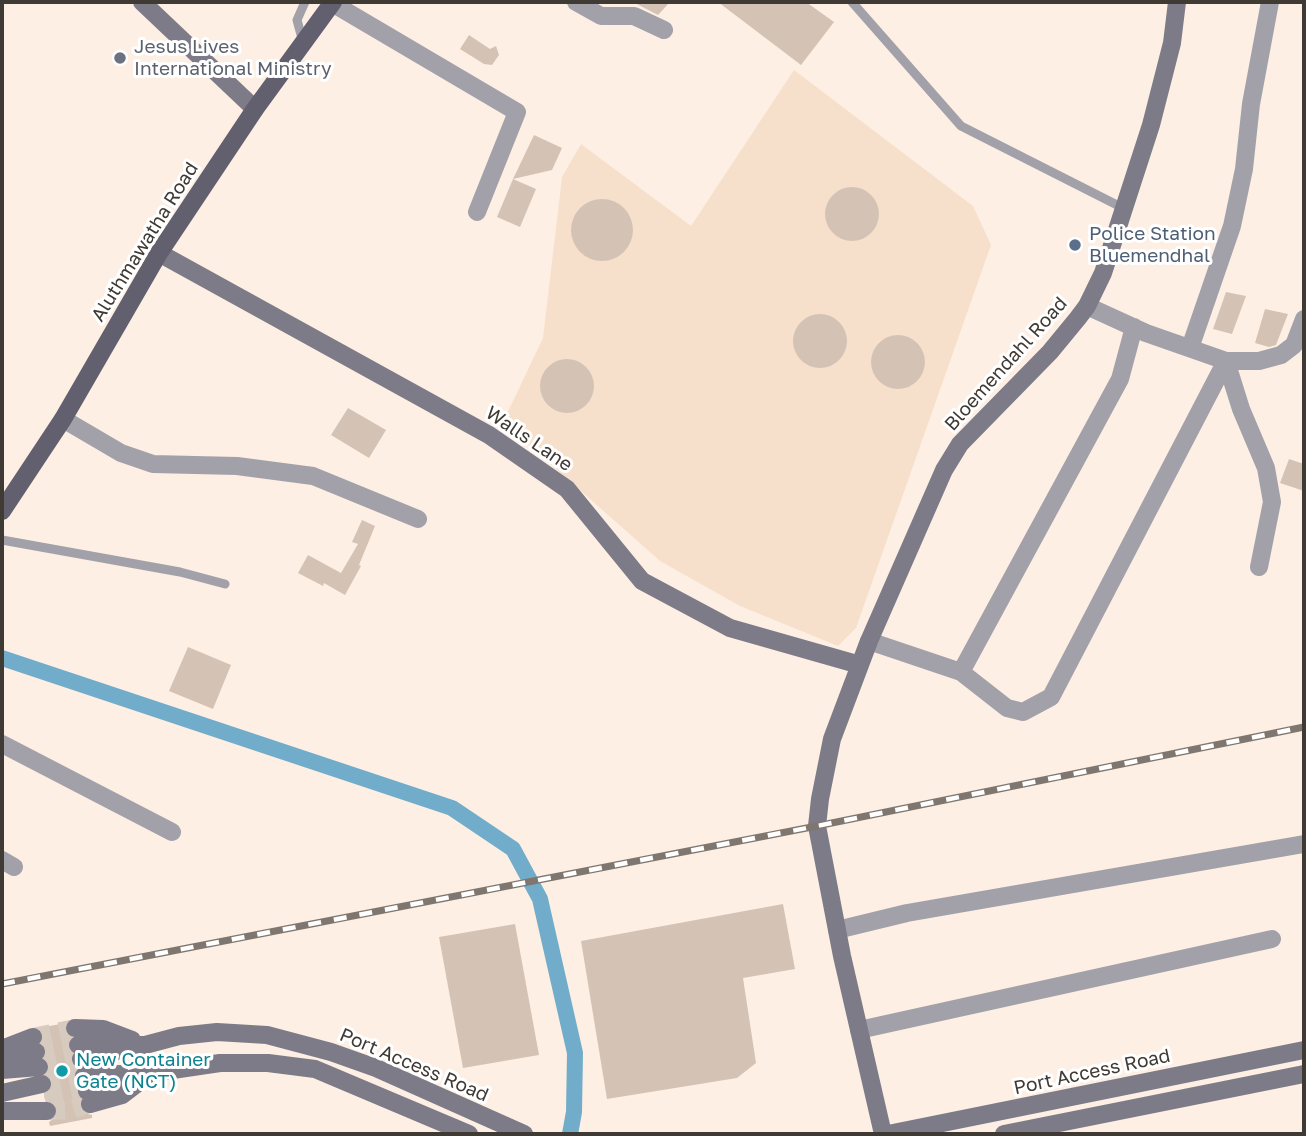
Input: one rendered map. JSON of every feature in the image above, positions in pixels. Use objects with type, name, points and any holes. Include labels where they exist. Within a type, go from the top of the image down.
[{"type":"main road","points":[[142,2],[255,109]]},
{"type":"main road","name":"Bloemendahl Road","points":[[886,1134],[859,1030],[817,826],[832,739],[869,641],[944,470],[960,444],[1050,352],[1087,306],[1125,209],[1172,43],[1177,2]]},
{"type":"main road","name":"Aluthmawatha Road","points":[[2,511],[63,419],[159,253],[255,109],[333,3]]},
{"type":"main road","name":"Walls Lane","points":[[159,253],[489,435],[567,489],[642,582],[730,628],[860,666]]},
{"type":"main road","points":[[83,1067],[103,1029],[145,1045]]},
{"type":"main road","name":"Port Access Road","points":[[83,1067],[145,1045],[179,1037],[217,1032],[267,1035],[331,1052],[376,1068],[520,1133]]},
{"type":"main road","points":[[2,1049],[40,1075]]},
{"type":"main road","name":"Port Access Road","points":[[886,1134],[1304,1049]]},
{"type":"main road","points":[[2,1060],[40,1075]]},
{"type":"main road","points":[[83,1067],[152,1073],[220,1063],[268,1063],[315,1069],[469,1134]]},
{"type":"main road","points":[[83,1067],[122,1095],[152,1073]]},
{"type":"main road","points":[[2,1070],[40,1075]]},
{"type":"main road","points":[[1004,1134],[1304,1074]]},
{"type":"main road","points":[[2,1093],[40,1075]]},
{"type":"main road","points":[[2,1104],[40,1075]]},
{"type":"main road","points":[[2,1111],[40,1075]]},
{"type":"street","points":[[576,2],[601,16],[634,16],[664,30]]},
{"type":"street","points":[[1190,348],[1232,226],[1244,169],[1251,104],[1270,2]]},
{"type":"street","points":[[333,3],[517,112],[477,212]]},
{"type":"street","points":[[1087,306],[1134,327],[1226,361],[1259,361],[1281,355],[1294,345],[1304,319]]},
{"type":"street","points":[[961,672],[1120,379],[1134,327]]},
{"type":"street","points":[[1226,361],[1241,408],[1266,468],[1272,502],[1259,567]]},
{"type":"street","points":[[869,641],[961,672],[1007,708],[1023,712],[1051,697],[1226,361]]},
{"type":"street","points":[[63,419],[121,453],[153,464],[237,466],[313,475],[418,519]]},
{"type":"street","points":[[2,744],[172,831]]},
{"type":"street","points":[[837,930],[907,913],[1304,844]]},
{"type":"street","points":[[859,1030],[1272,939]]},
{"type":"lane","points":[[303,42],[296,20],[305,2]]},
{"type":"lane","points":[[852,2],[961,126],[1125,209]]},
{"type":"lane","points":[[2,540],[180,572],[225,584]]},
{"type":"shaded area","points":[[794,70],[973,206],[991,245],[856,628],[838,646],[740,606],[660,561],[503,422],[543,338],[562,177],[581,144],[691,226]]},
{"type":"building","points":[[633,2],[670,2],[658,15]]},
{"type":"building","points":[[718,2],[806,2],[834,22],[801,65]]},
{"type":"building","points":[[469,35],[490,49],[496,46],[499,55],[492,65],[484,64],[460,49]]},
{"type":"building","points":[[534,135],[562,148],[552,170],[513,179]]},
{"type":"building","points":[[513,179],[536,189],[520,227],[497,217]]},
{"type":"building","points":[[852,187],[871,195],[879,214],[871,233],[852,241],[833,233],[825,214],[833,195]]},
{"type":"building","points":[[602,199],[624,208],[633,230],[624,252],[602,261],[580,252],[571,230],[580,208]]},
{"type":"building","points":[[1226,292],[1246,296],[1232,334],[1213,329]]},
{"type":"building","points":[[1265,309],[1288,314],[1276,345],[1269,347],[1255,343]]},
{"type":"building","points":[[820,314],[839,322],[847,341],[839,360],[820,368],[801,360],[793,341],[801,322]]},
{"type":"building","points":[[898,335],[917,343],[925,362],[917,381],[898,389],[879,381],[871,362],[879,343]]},
{"type":"building","points":[[567,359],[586,367],[594,386],[586,405],[567,413],[548,405],[540,386],[548,367]]},
{"type":"building","points":[[348,408],[386,430],[369,458],[331,435]]},
{"type":"building","points":[[1289,459],[1304,464],[1304,491],[1280,483]]},
{"type":"building","points":[[362,520],[375,526],[359,565],[361,566],[345,595],[298,573],[308,555],[341,573],[358,544],[352,542]]},
{"type":"building","points":[[188,647],[231,665],[213,709],[169,691]]},
{"type":"building","points":[[783,904],[795,969],[743,978],[756,1063],[737,1078],[607,1099],[581,941]]},
{"type":"building","points":[[515,924],[539,1055],[463,1068],[439,937]]},
{"type":"building","name":"New Container Gate (NCT)","points":[[65,1023],[70,1062],[76,1069],[73,1077],[78,1085],[76,1093],[80,1100],[79,1108],[83,1113],[92,1115],[92,1118],[50,1126],[49,1122],[56,1117],[58,1110],[53,1102],[45,1100],[44,1095],[50,1092],[53,1082],[47,1074],[50,1065],[45,1058],[47,1050],[42,1043],[44,1034],[40,1028]]},
{"type":"waterway","points":[[2,658],[452,808],[513,849],[540,899],[575,1053],[574,1112],[570,1134]]},
{"type":"tunnel","points":[[33,1037],[75,1028]]},
{"type":"tunnel","points":[[36,1052],[78,1045]]},
{"type":"tunnel","points":[[39,1067],[81,1059]]},
{"type":"tunnel","points":[[42,1084],[84,1076]]},
{"type":"tunnel","points":[[45,1099],[87,1091]]},
{"type":"tunnel","points":[[47,1111],[70,1110],[90,1104]]},
{"type":"railway","points":[[2,984],[817,826],[1304,727]]},
{"type":"place","name":"Jesus Lives International Ministry","points":[[120,58]]},
{"type":"place","name":"Police Station Bluemendhal","points":[[1075,245]]},
{"type":"place","name":"New Container Gate (NCT)","points":[[62,1071]]}]
